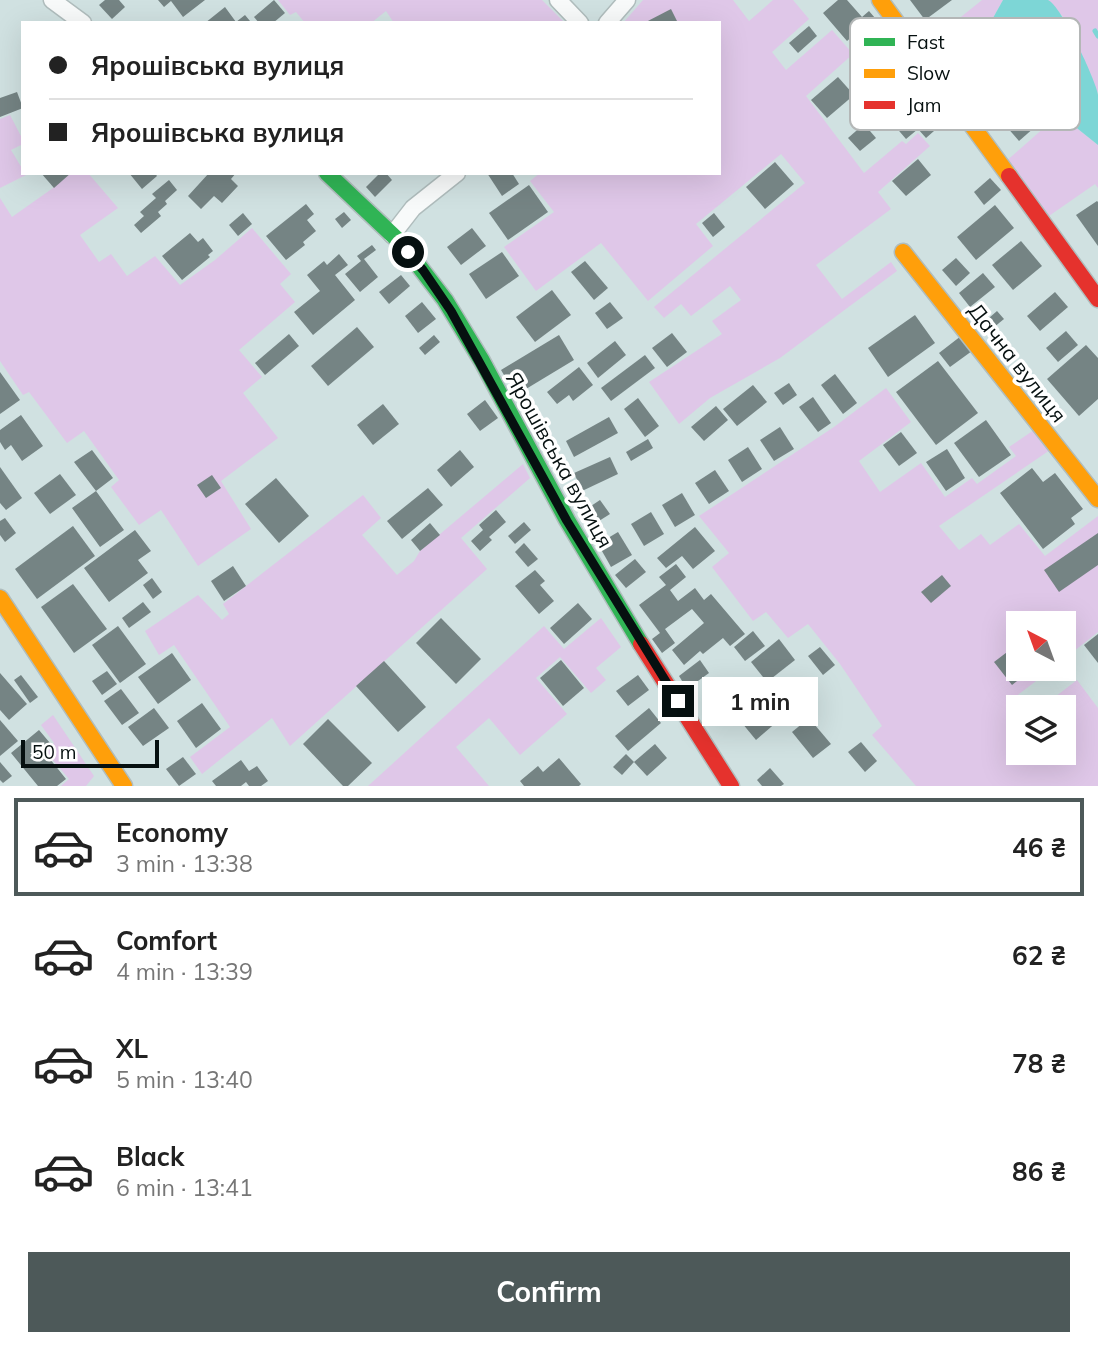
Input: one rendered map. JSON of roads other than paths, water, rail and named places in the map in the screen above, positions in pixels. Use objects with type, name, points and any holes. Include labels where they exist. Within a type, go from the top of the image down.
[{"type":"street","points":[[52,0],[80,21]]},
{"type":"street","points":[[558,0],[578,21]]},
{"type":"street","points":[[609,21],[627,0]]},
{"type":"street","points":[[880,0],[893,18]]},
{"type":"street","points":[[975,130],[1098,299]]},
{"type":"street","name":"Ярошівська вулиця","points":[[329,175],[392,234],[423,270],[451,311],[574,533],[731,786]]},
{"type":"street","points":[[392,234],[413,208],[454,175]]},
{"type":"street","name":"Дачна вулиця","points":[[903,252],[1098,499]]},
{"type":"street","points":[[0,598],[116,782]]},
{"type":"water","points":[[1003,0],[1048,0],[1063,18],[993,18]]},
{"type":"water","points":[[1080,50],[1098,95],[1098,145],[1079,130]]},
{"type":"waterway","points":[[1095,31],[1098,36]]}]
